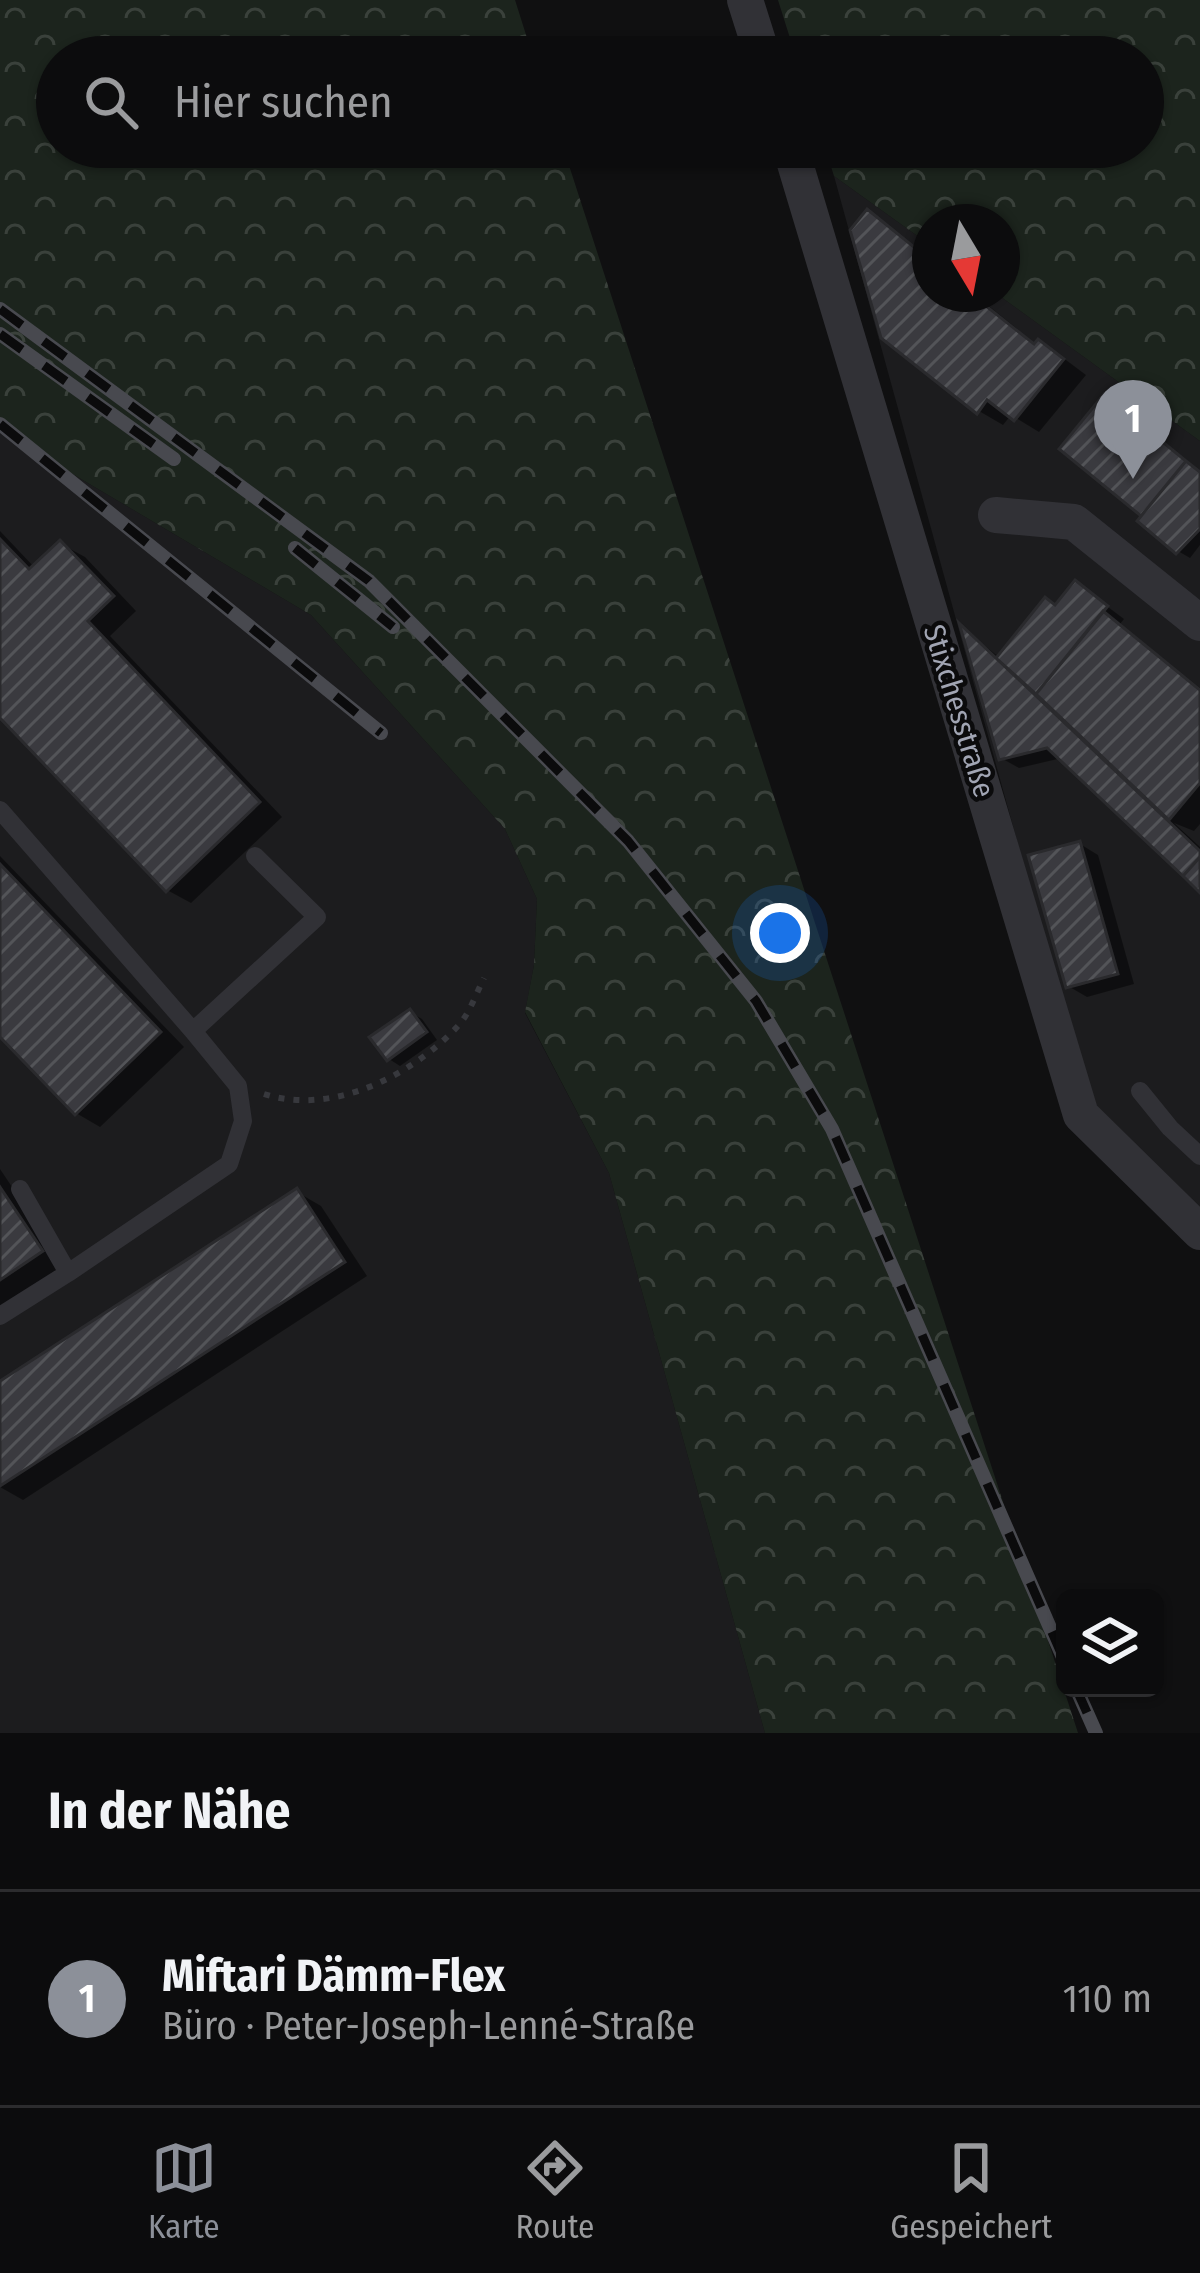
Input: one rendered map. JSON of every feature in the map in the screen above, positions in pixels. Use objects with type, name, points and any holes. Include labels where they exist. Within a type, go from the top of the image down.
[{"type":"street","points":[[746,0],[757,36]]},
{"type":"street","name":"Stixchesstraße","points":[[796,168],[1081,1115],[1200,1232]]},
{"type":"street","points":[[996,515],[1074,522],[1200,622]]},
{"type":"lane","points":[[0,810],[238,1086],[243,1121],[230,1164],[0,1316]]},
{"type":"lane","points":[[193,1031],[317,916],[255,856]]},
{"type":"lane","points":[[1140,1091],[1200,1156]]},
{"type":"lane","points":[[20,1189],[68,1273]]},
{"type":"path","points":[[238,1086],[284,1100],[373,1088],[409,1070],[461,1024],[484,978]]},
{"type":"shaded area","points":[[834,176],[912,232],[912,312],[1020,311],[1200,441],[1200,1227],[1090,1106]]},
{"type":"shaded area","points":[[0,431],[311,615],[505,829],[537,899],[534,965],[525,1013],[609,1173],[765,1733],[0,1733]]},
{"type":"green space","points":[[0,0],[515,0],[526,36],[36,36],[36,168],[570,168],[1056,1665],[1056,1697],[1066,1697],[1078,1733],[765,1733],[609,1173],[525,1012],[534,965],[537,899],[505,829],[311,615],[0,431]]},
{"type":"green space","points":[[778,0],[1200,0],[1200,441],[1020,311],[1020,204],[912,204],[912,232],[834,176],[832,168],[1164,168],[1164,36],[789,36]]},
{"type":"building","points":[[867,209],[912,245],[912,312],[994,312],[1034,344],[1038,339],[1064,359],[1014,421],[987,400],[977,414],[881,338],[850,230]]},
{"type":"building","points":[[1104,394],[1186,461],[1141,516],[1059,449]]},
{"type":"building","points":[[1186,461],[1200,472],[1200,529],[1176,554],[1137,521]]},
{"type":"building","points":[[0,539],[29,569],[60,540],[114,596],[88,621],[260,802],[166,892],[0,718]]},
{"type":"building","points":[[1075,580],[1108,606],[1036,694],[996,658],[1045,597],[1055,605]]},
{"type":"building","points":[[1103,611],[1200,690],[1200,783],[1169,820],[1036,694]]},
{"type":"building","points":[[959,623],[1200,851],[1183,876],[1047,748],[999,760]]},
{"type":"building","points":[[1080,841],[1118,974],[1066,988],[1028,855]]},
{"type":"building","points":[[1200,857],[1200,893],[1183,876]]},
{"type":"building","points":[[0,864],[161,1032],[75,1115],[0,1037]]},
{"type":"building","points":[[410,1009],[427,1032],[387,1061],[369,1037]]},
{"type":"building","points":[[0,1187],[43,1251],[0,1280]]},
{"type":"building","points":[[297,1188],[345,1262],[0,1486],[0,1381]]},
{"type":"railway","points":[[0,309],[369,581],[628,841],[756,1001],[832,1129],[1056,1641]]},
{"type":"railway","points":[[0,334],[174,459]]},
{"type":"railway","points":[[0,424],[381,733]]},
{"type":"railway","points":[[295,548],[393,627]]},
{"type":"railway","points":[[1080,1697],[1096,1733]]},
{"type":"place","name":"Miftari Dämm-Flex","points":[[1133,479]]}]
